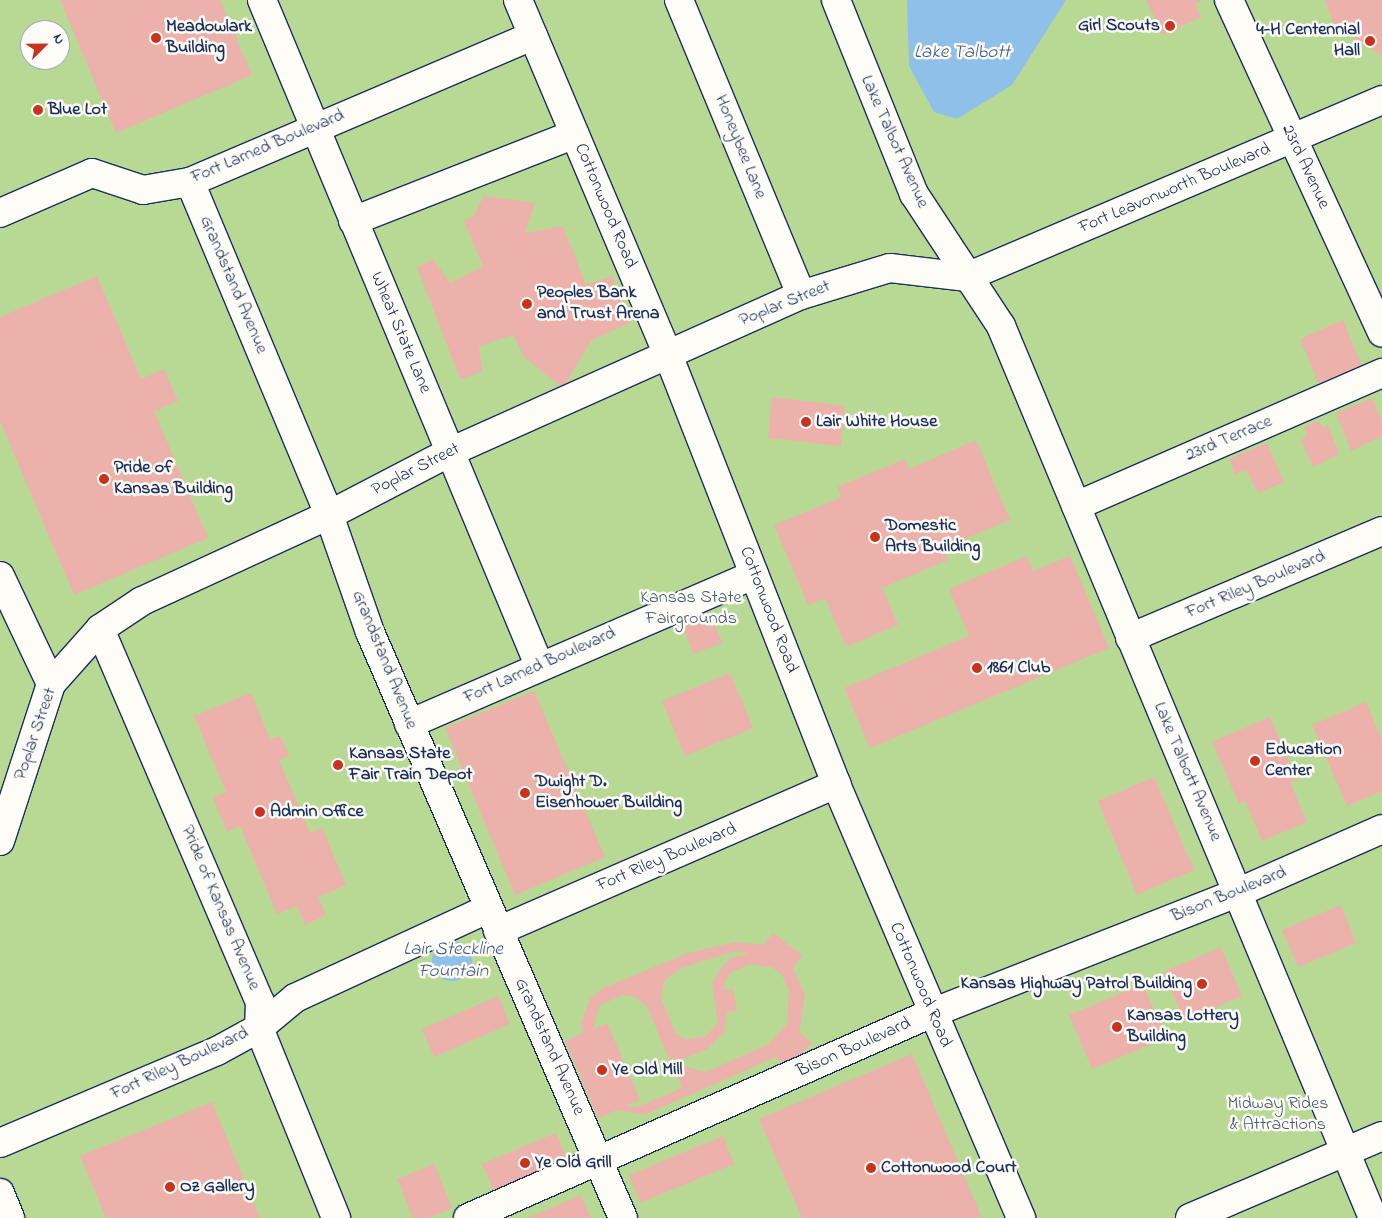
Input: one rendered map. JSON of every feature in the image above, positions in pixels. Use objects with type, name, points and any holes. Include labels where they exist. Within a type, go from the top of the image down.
[{"type":"street","name":"Wheat State Lane","points":[[262,0],[539,666]]},
{"type":"street","name":"Cottonwood Road","points":[[518,0],[667,352],[836,784],[1020,1218]]},
{"type":"street","name":"Honeybee Lane","points":[[679,0],[801,295]]},
{"type":"street","name":"Lake Talbot Avenue","points":[[836,0],[914,194],[1001,326]]},
{"type":"street","name":"23rd Avenue","points":[[1229,0],[1382,333]]},
{"type":"street","name":"Fort Larned Boulevard","points":[[0,213],[92,173],[143,190],[190,182],[313,126],[532,36]]},
{"type":"street","name":"Fort Leavonworth Boulevard","points":[[967,277],[1293,140],[1382,100]]},
{"type":"street","points":[[353,221],[575,134]]},
{"type":"street","name":"Grandstand Avenue","points":[[190,182],[329,515],[409,724],[623,1218]]},
{"type":"street","name":"Poplar Street","points":[[0,841],[51,684],[100,629],[142,601],[329,515],[450,452],[667,352],[801,295],[890,268],[967,277]]},
{"type":"street","name":"Lake Talbott Avenue","points":[[1001,326],[1237,893],[1348,1151],[1373,1218]]},
{"type":"street","name":"23rd Terrace","points":[[1076,506],[1382,373]]},
{"type":"street","name":"Fort Riley Boulevard","points":[[1130,638],[1382,532]]},
{"type":"street","name":"Fort Larned Boulevard","points":[[409,724],[539,666],[754,575]]},
{"type":"street","points":[[0,576],[51,684]]},
{"type":"street","name":"Pride of Kansas Avenue","points":[[100,629],[260,1002],[259,1028],[336,1218]]},
{"type":"street","name":"Fort Riley Boulevard","points":[[0,1143],[216,1051],[259,1028],[295,998],[836,784]]},
{"type":"street","name":"Bison Boulevard","points":[[468,1218],[932,1013],[1237,893],[1382,829]]},
{"type":"street","points":[[1190,1218],[1382,1136]]},
{"type":"street","points":[[0,1193],[10,1218]]},
{"type":"green space","name":"Kansas State Fairgrounds","points":[[0,0],[1382,0],[1382,1218],[0,1218]]},
{"type":"water","name":"Lake Talbott","points":[[907,0],[1066,0],[1012,85],[957,119],[934,112],[909,66]]},
{"type":"water","name":"Lair Steckline Fountain","points":[[456,941],[463,944],[469,950],[472,961],[471,969],[463,978],[456,981],[448,981],[441,978],[433,969],[432,957],[435,950],[444,942]]},
{"type":"building","name":"Meadowlark Building","points":[[60,0],[220,0],[252,75],[116,133]]},
{"type":"building","name":"Girl Scouts","points":[[1146,0],[1202,0],[1195,3],[1201,17],[1163,35]]},
{"type":"building","name":"4-H Centennial Hall","points":[[1324,0],[1382,0],[1382,56],[1335,26]]},
{"type":"building","name":"Peoples Bank and Trust Arena","points":[[484,196],[535,203],[525,233],[563,226],[586,285],[612,276],[631,322],[591,341],[563,388],[524,357],[513,335],[479,346],[482,372],[460,379],[417,267],[433,259],[450,283],[483,266],[464,221],[473,217]]},
{"type":"building","name":"Pride of Kansas Building","points":[[97,276],[141,379],[164,369],[178,401],[154,411],[208,538],[74,595],[0,421],[0,317]]},
{"type":"building","points":[[1343,320],[1362,366],[1319,384],[1300,339]]},
{"type":"building","name":"Lair White House","points":[[772,397],[845,406],[841,446],[768,438]]},
{"type":"building","points":[[1372,398],[1382,422],[1382,436],[1351,451],[1336,413]]},
{"type":"building","points":[[1319,420],[1322,428],[1328,425],[1339,454],[1313,467],[1301,440],[1307,436],[1304,427]]},
{"type":"building","name":"Domestic Arts Building","points":[[976,440],[1010,520],[943,548],[948,560],[882,588],[898,625],[846,647],[825,598],[808,605],[774,525],[842,497],[837,487],[905,459],[909,469]]},
{"type":"building","points":[[1267,443],[1284,482],[1258,493],[1246,470],[1235,475],[1229,459]]},
{"type":"building","name":"1861 Club","points":[[1027,556],[1033,571],[1070,556],[1109,648],[870,748],[844,688],[969,636],[949,589]]},
{"type":"building","points":[[712,617],[722,643],[693,654],[683,627]]},
{"type":"building","points":[[730,673],[753,728],[685,756],[662,701]]},
{"type":"building","name":"Dwight D. Eisenhower Building","points":[[534,691],[605,857],[515,895],[445,728]]},
{"type":"building","name":"Admin Office","points":[[251,693],[270,739],[280,736],[289,756],[279,760],[310,833],[322,828],[346,885],[318,897],[326,915],[305,925],[297,906],[277,914],[240,826],[227,832],[213,798],[226,792],[194,716]]},
{"type":"building","points":[[1366,702],[1382,740],[1382,791],[1347,806],[1312,725]]},
{"type":"building","name":"Education Center","points":[[1270,717],[1297,780],[1290,782],[1307,822],[1262,841],[1245,801],[1239,804],[1212,742]]},
{"type":"building","points":[[1154,777],[1194,870],[1137,895],[1098,801]]},
{"type":"building","points":[[1341,905],[1356,943],[1298,967],[1282,930]]},
{"type":"building","points":[[773,933],[802,955],[793,968],[805,995],[799,1032],[812,1043],[788,1068],[776,1057],[644,1115],[617,1110],[598,1118],[565,1041],[583,1033],[581,1022],[590,999],[601,989],[685,954],[735,942],[763,945]],"holes":[[[735,951],[750,953],[730,958],[716,975],[712,985],[718,1023],[705,1037],[684,1039],[675,1032],[661,998],[664,981],[679,969]],[[750,964],[772,967],[782,975],[789,991],[787,1024],[767,1045],[706,1072],[686,1067],[681,1060],[707,1049],[724,1033],[727,1012],[737,1010],[733,989],[723,990],[725,981],[730,973]],[[622,995],[636,997],[647,1007],[682,1088],[635,1108],[627,1105],[640,1100],[607,1023],[593,1029],[599,1006]]]},
{"type":"building","name":"Kansas Highway Patrol Building","points":[[1221,947],[1242,996],[1184,1021],[1163,972]]},
{"type":"building","name":"Kansas Lottery Building","points":[[1143,984],[1166,1038],[1092,1069],[1069,1015]]},
{"type":"building","points":[[498,996],[510,1024],[434,1057],[422,1029]]},
{"type":"building","name":"Cottonwood Court","points":[[912,1054],[982,1218],[802,1218],[759,1119]]},
{"type":"building","name":"Oz Gallery","points":[[212,1102],[260,1218],[106,1218],[80,1156]]},
{"type":"building","name":"Ye Old Grill","points":[[556,1133],[568,1161],[494,1192],[482,1164]]},
{"type":"building","points":[[723,1136],[734,1164],[640,1203],[629,1175]]},
{"type":"building","points":[[434,1164],[452,1208],[429,1218],[413,1218],[397,1179]]},
{"type":"building","points":[[581,1195],[591,1218],[527,1218]]},
{"type":"place","name":"Girl Scouts","points":[[1170,26]]},
{"type":"place","name":"Meadowlark Building","points":[[156,38]]},
{"type":"place","name":"4-H Centennial Hall","points":[[1370,41]]},
{"type":"place","name":"Blue Lot","points":[[38,110]]},
{"type":"place","name":"Peoples Bank and Trust Arena","points":[[527,304]]},
{"type":"place","name":"Lair White House","points":[[806,422]]},
{"type":"place","name":"Pride of Kansas Building","points":[[104,479]]},
{"type":"place","name":"Domestic Arts Building","points":[[875,537]]},
{"type":"place","name":"1861 Club","points":[[977,668]]},
{"type":"place","name":"Education Center","points":[[1255,761]]},
{"type":"place","name":"Kansas State Fair Train Depot","points":[[338,765]]},
{"type":"place","name":"Dwight D. Eisenhower Building","points":[[525,793]]},
{"type":"place","name":"Admin Office","points":[[260,812]]},
{"type":"place","name":"Kansas Highway Patrol Building","points":[[1202,984]]},
{"type":"place","name":"Kansas Lottery Building","points":[[1117,1027]]},
{"type":"place","name":"Ye Old Mill","points":[[602,1070]]},
{"type":"place","name":"Ye Old Grill","points":[[525,1163]]},
{"type":"place","name":"Cottonwood Court","points":[[871,1168]]},
{"type":"place","name":"Oz Gallery","points":[[170,1187]]},
{"type":"park label","name":"Midway Rides & Attractions","points":[[1278,1115]]}]
